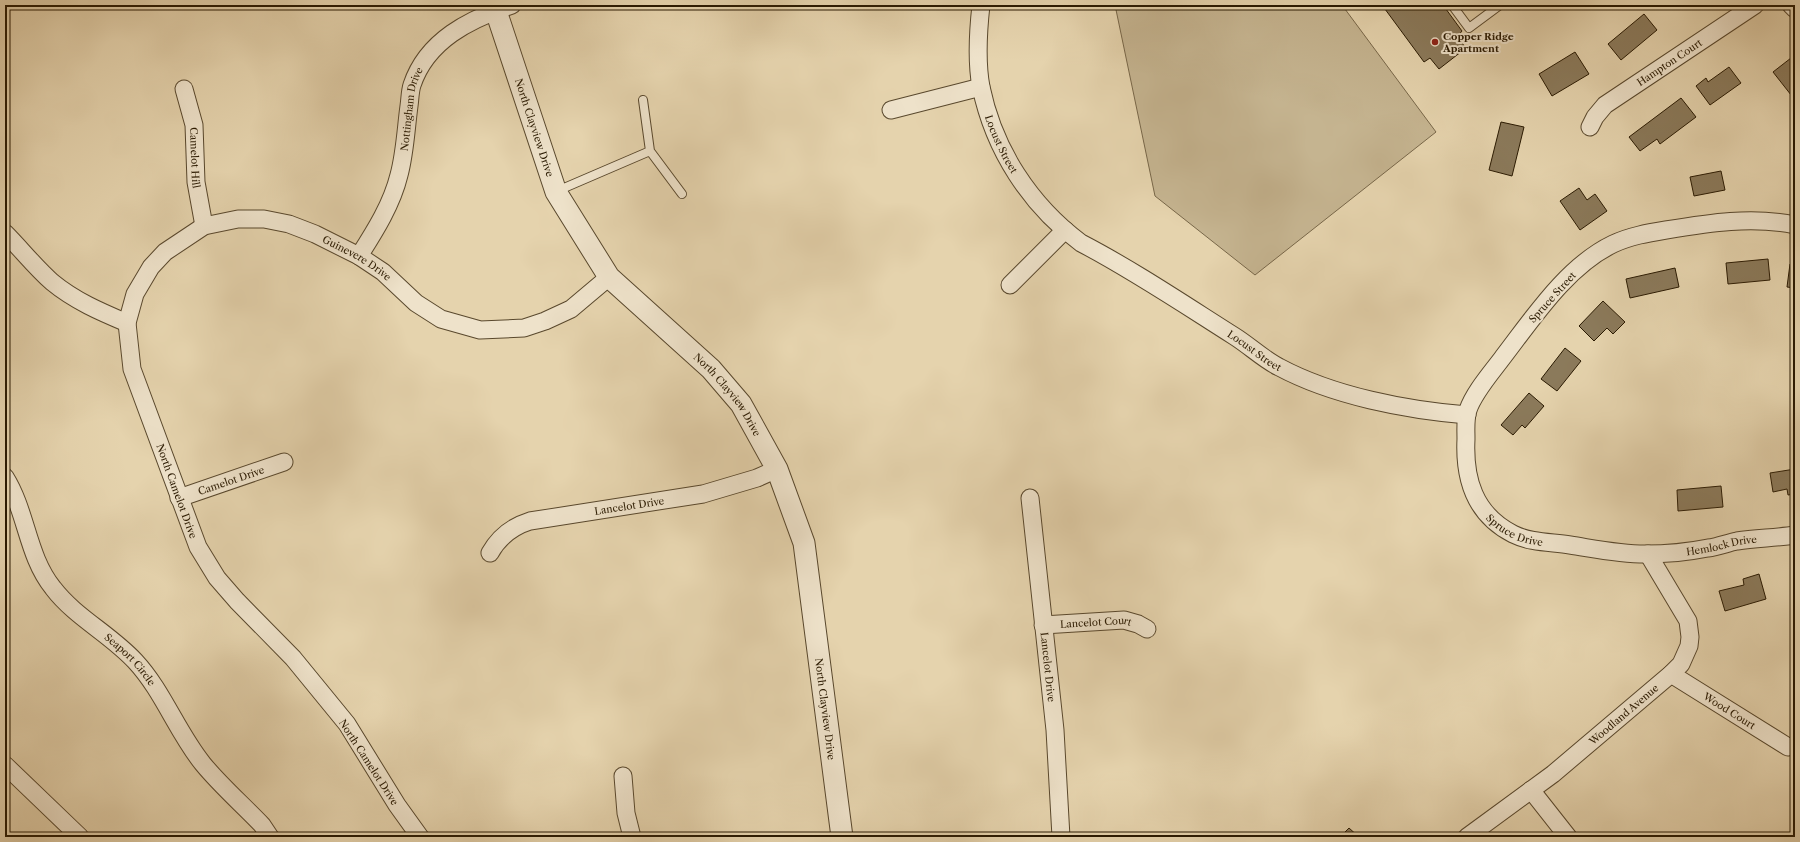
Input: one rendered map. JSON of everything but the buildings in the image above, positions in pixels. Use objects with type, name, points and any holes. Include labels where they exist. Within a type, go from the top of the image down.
[{"type":"street","name":"Locust Street","points":[[981,5],[978,36],[981,87],[993,129],[1007,160],[1020,180],[1052,219],[1065,230],[1081,243],[1236,337],[1280,368],[1313,382],[1366,399],[1423,410],[1467,415]]},
{"type":"street","name":"Hampton Court","points":[[1590,128],[1595,116],[1605,105],[1755,5]]},
{"type":"street","points":[[1791,5],[1795,9]]},
{"type":"street","name":"North Clayview Drive","points":[[501,7],[556,192],[609,277],[711,369],[741,404],[778,469],[804,543],[842,837]]},
{"type":"street","name":"Nottingham Drive","points":[[359,256],[382,218],[399,175],[411,86],[422,62],[438,43],[446,37],[472,21],[501,7]]},
{"type":"street","points":[[891,110],[981,87]]},
{"type":"street","name":"Camelot Hill","points":[[184,89],[194,125],[196,182],[204,226]]},
{"type":"street","name":"Guinevere Drive","points":[[127,323],[135,294],[151,267],[165,252],[204,226],[238,219],[264,219],[289,224],[315,234],[359,256],[383,272],[416,303],[441,319],[480,330],[524,328],[545,321],[571,309],[609,277]]},
{"type":"street","name":"Spruce Street","points":[[1467,415],[1469,406],[1529,323],[1566,279],[1593,255],[1632,236],[1715,222],[1762,221],[1795,225]]},
{"type":"street","points":[[1010,285],[1065,230]]},
{"type":"street","points":[[5,233],[52,282],[95,310],[127,323]]},
{"type":"street","name":"North Camelot Drive","points":[[127,323],[132,369],[193,538],[217,578],[237,601],[293,658],[347,724],[396,805],[420,837]]},
{"type":"street","name":"Spruce Drive","points":[[1467,415],[1465,458],[1467,476],[1474,496],[1499,525],[1514,534],[1534,541],[1596,550],[1648,554]]},
{"type":"street","name":"Camelot Drive","points":[[179,498],[284,462]]},
{"type":"street","name":"Lancelot Drive","points":[[490,553],[502,536],[520,524],[530,521],[703,494],[757,478],[778,469]]},
{"type":"street","name":"Seaport Circle","points":[[5,477],[14,491],[38,564],[53,588],[73,609],[135,661],[156,689],[203,764],[262,825],[270,837]]},
{"type":"street","name":"Lancelot Drive","points":[[1030,498],[1055,730],[1061,837]]},
{"type":"street","name":"Hemlock Drive","points":[[1648,554],[1689,552],[1752,539],[1795,535]]},
{"type":"street","name":"Woodland Avenue","points":[[1467,837],[1567,762],[1681,664],[1689,646],[1690,637],[1688,620],[1648,554]]},
{"type":"street","name":"Lancelot Court","points":[[1043,625],[1124,620],[1138,624],[1147,629]]},
{"type":"street","name":"Wood Court","points":[[1671,674],[1788,747]]},
{"type":"street","points":[[5,765],[80,837]]},
{"type":"street","points":[[623,776],[626,813],[632,837]]},
{"type":"street","points":[[1531,790],[1568,837]]},
{"type":"lane","points":[[1452,5],[1469,28],[1500,5]]},
{"type":"lane","points":[[643,100],[650,151],[682,194]]},
{"type":"lane","points":[[556,192],[650,151]]},
{"type":"shaded area","points":[[1115,5],[1342,5],[1436,132],[1255,275],[1155,196]]},
{"type":"place","name":"Copper Ridge Apartment","points":[[1435,42]]}]
